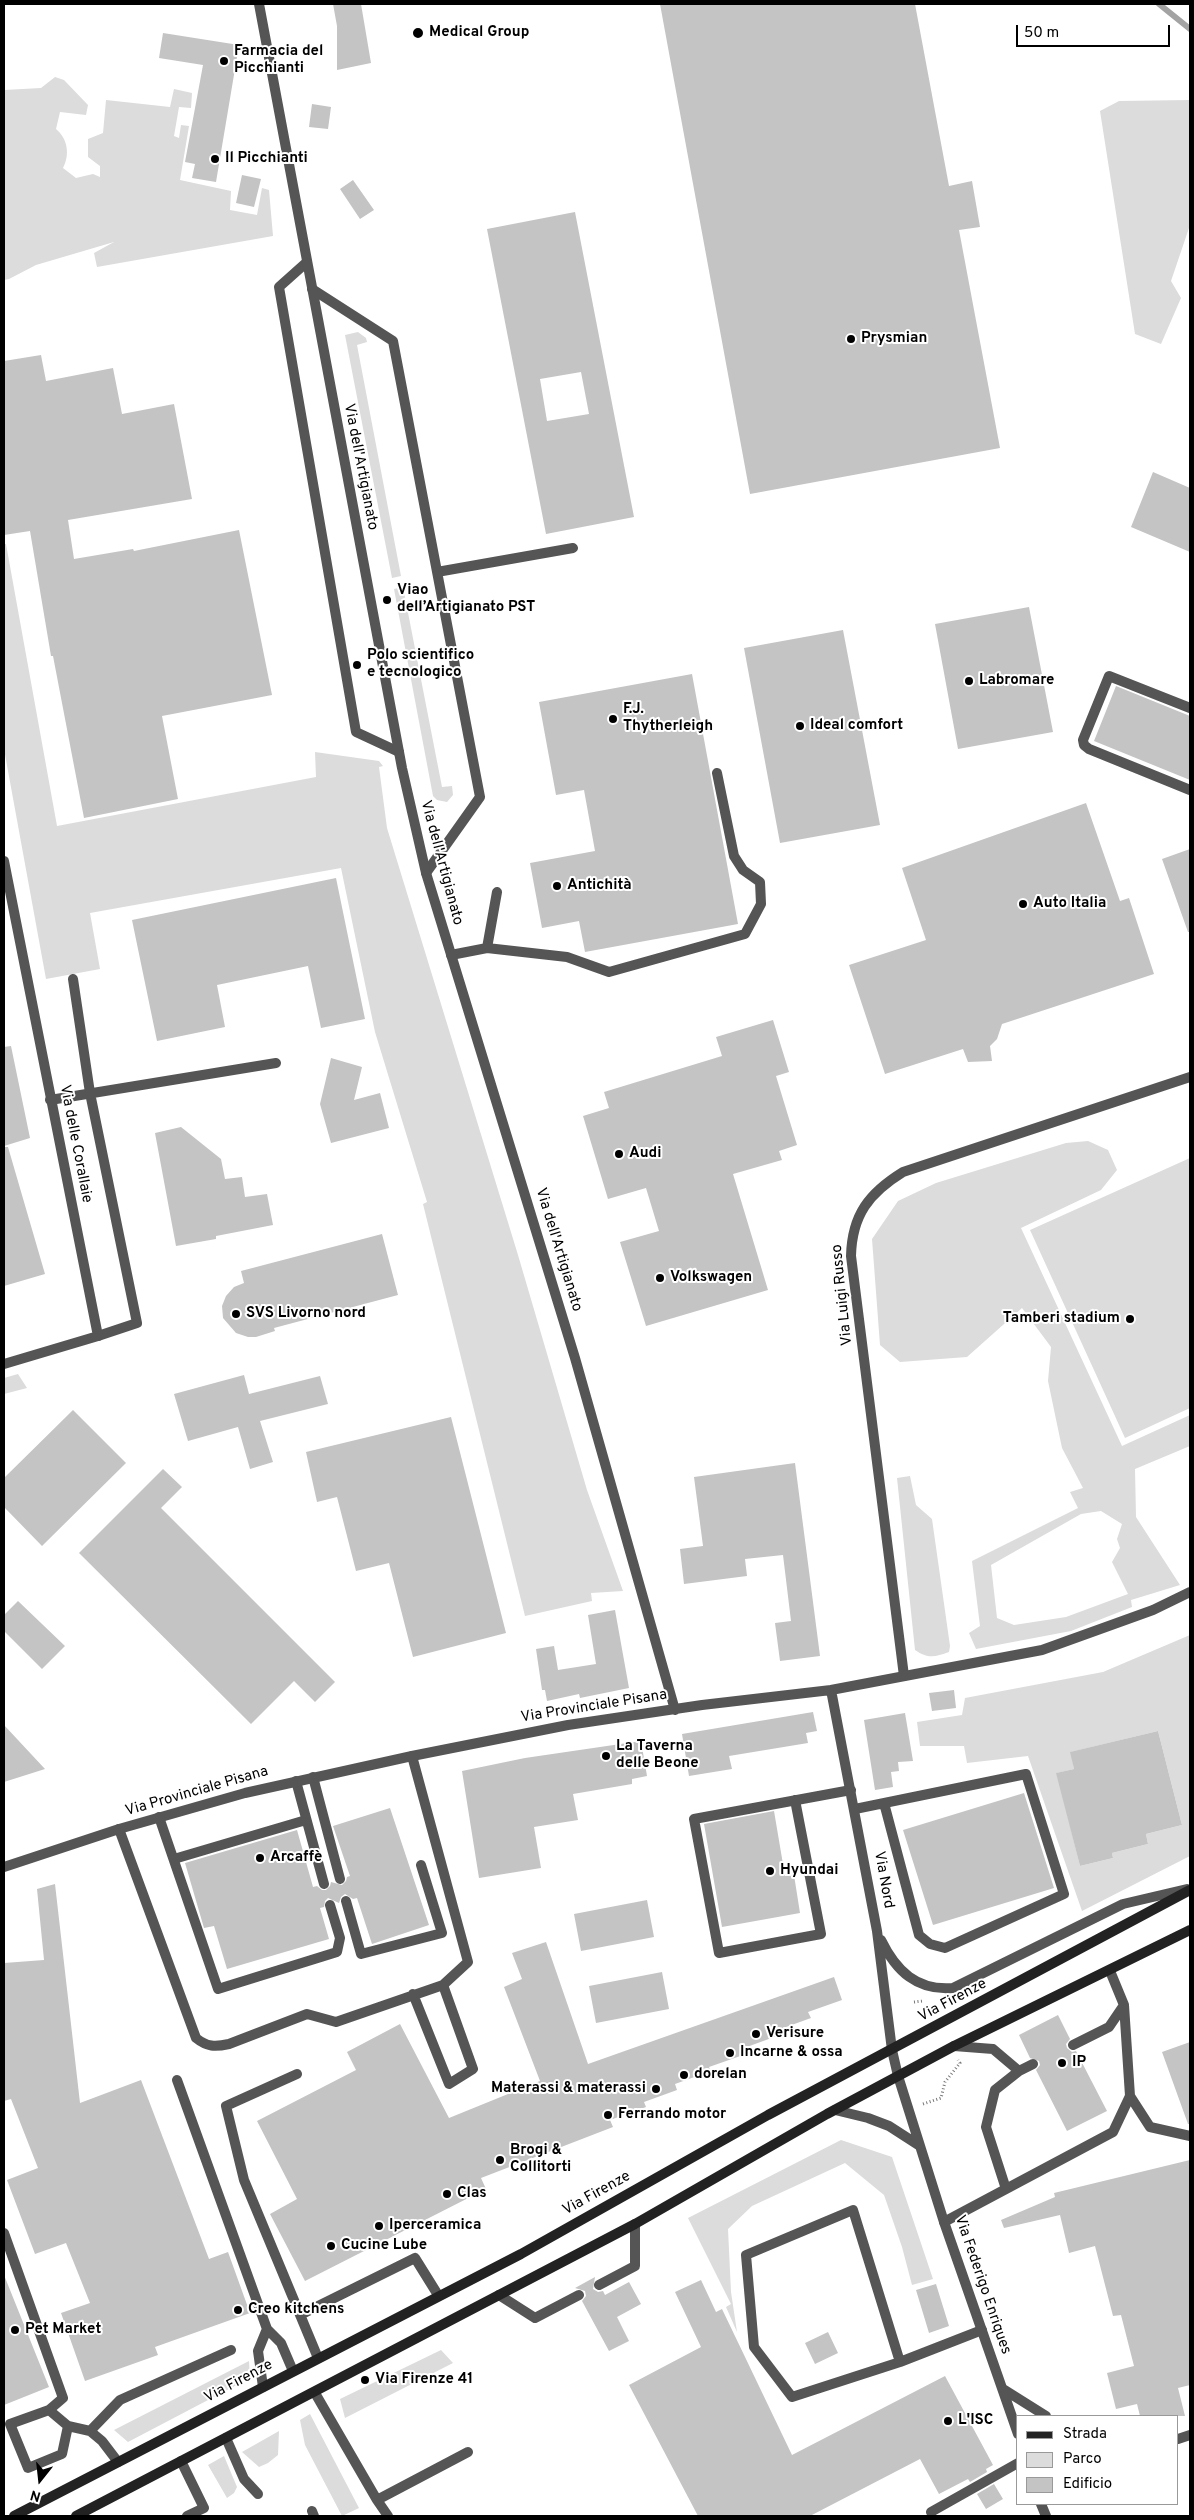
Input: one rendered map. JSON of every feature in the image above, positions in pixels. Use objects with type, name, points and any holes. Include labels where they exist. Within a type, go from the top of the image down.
[{"type":"main road","name":"Via Firenze","points":[[14,2516],[598,2212],[696,2154],[1190,1890]]},
{"type":"main road","points":[[76,2516],[315,2393],[635,2224],[835,2110],[954,2046],[1110,1971],[1190,1930]]},
{"type":"street","name":"Via dell'Artigianato","points":[[259,4],[399,752],[426,873],[575,1358],[675,1710]]},
{"type":"street","points":[[307,262],[279,287],[356,732],[399,752]]},
{"type":"street","points":[[312,289],[393,341],[480,797],[426,873]]},
{"type":"street","points":[[437,572],[573,548]]},
{"type":"street","points":[[1190,708],[1109,676],[1084,740],[1084,745],[1089,749],[1190,790]]},
{"type":"street","points":[[451,955],[487,948],[567,956],[609,972],[745,934],[761,904],[760,882],[743,870],[734,856],[717,773]]},
{"type":"street","name":"Via delle Corallaie","points":[[4,861],[98,1336]]},
{"type":"street","points":[[487,948],[497,892]]},
{"type":"street","points":[[4,1364],[137,1323],[90,1093],[73,979]]},
{"type":"street","points":[[50,1100],[276,1063]]},
{"type":"street","name":"Via Luigi Russo","points":[[904,1676],[851,1256],[854,1226],[861,1212],[877,1191],[903,1172],[1190,1077]]},
{"type":"street","name":"Via Provinciale Pisana","points":[[4,1867],[120,1829],[244,1793],[412,1756],[540,1730],[831,1690],[1042,1650],[1153,1610],[1190,1592]]},
{"type":"street","name":"Via Nord","points":[[831,1690],[877,1931],[892,2050],[898,2076]]},
{"type":"street","points":[[120,1829],[196,2038],[204,2044],[216,2047],[229,2044],[306,2014],[336,2022],[443,1985],[468,1962],[412,1756]]},
{"type":"street","points":[[855,1809],[1026,1774],[1064,1894],[945,1948],[930,1944],[919,1935],[880,1804]]},
{"type":"street","points":[[313,1777],[340,1879]]},
{"type":"street","points":[[296,1781],[324,1884]]},
{"type":"street","points":[[795,1800],[821,1934],[720,1953],[694,1819],[795,1800],[851,1790]]},
{"type":"street","points":[[159,1818],[218,1989],[337,1952],[340,1938],[330,1905]]},
{"type":"street","points":[[174,1859],[306,1820]]},
{"type":"street","points":[[346,1901],[361,1954],[442,1933],[421,1865]]},
{"type":"street","name":"Via Firenze","points":[[877,1931],[889,1955],[899,1968],[913,1979],[933,1988],[953,1988],[1123,1904],[1190,1890]]},
{"type":"street","points":[[944,2222],[1113,2132],[1130,2096],[1124,2005],[1110,1971]]},
{"type":"street","points":[[413,1994],[449,2084],[473,2069],[443,1985]]},
{"type":"street","points":[[1073,2044],[1109,2027],[1124,2005]]},
{"type":"street","points":[[954,2046],[992,2048],[1019,2071]]},
{"type":"street","points":[[1006,2189],[986,2127],[995,2090],[1019,2071],[1033,2064]]},
{"type":"street","points":[[297,2074],[226,2106],[244,2180],[318,2358]]},
{"type":"street","name":"Via Federigo Enriques","points":[[898,2076],[944,2222],[1016,2428]]},
{"type":"street","points":[[177,2080],[267,2329],[281,2343],[293,2371]]},
{"type":"street","points":[[1130,2096],[1150,2127],[1190,2136]]},
{"type":"street","points":[[835,2110],[868,2118],[889,2126],[920,2146]]},
{"type":"street","points":[[900,2362],[853,2210],[746,2255],[754,2347],[792,2397],[900,2362],[982,2330]]},
{"type":"street","points":[[599,2284],[635,2266],[635,2224]]},
{"type":"street","points":[[4,2233],[63,2398],[49,2410],[10,2424],[28,2468],[62,2454],[68,2426]]},
{"type":"street","points":[[300,2315],[415,2258],[438,2295]]},
{"type":"street","points":[[499,2295],[535,2318],[579,2295]]},
{"type":"street","points":[[263,2387],[258,2351],[267,2329]]},
{"type":"street","points":[[90,2431],[120,2400],[231,2350]]},
{"type":"street","points":[[1003,2388],[1044,2415]]},
{"type":"street","points":[[315,2393],[388,2516]]},
{"type":"street","points":[[49,2410],[68,2426],[90,2431],[102,2440],[118,2462]]},
{"type":"street","points":[[226,2438],[244,2479],[258,2494]]},
{"type":"street","points":[[377,2500],[468,2452]]},
{"type":"street","points":[[181,2461],[204,2508],[186,2516]]},
{"type":"street","points":[[931,2512],[1016,2464]]},
{"type":"path","points":[[925,2000],[929,2008]]},
{"type":"path","points":[[938,2099],[942,2098],[945,2082],[960,2063]]},
{"type":"green space","points":[[55,77],[64,80],[88,105],[86,115],[60,112],[56,129],[63,137],[67,147],[67,158],[63,168],[76,178],[93,174],[100,177],[100,166],[88,157],[88,139],[103,133],[106,100],[170,107],[174,89],[192,93],[191,108],[179,107],[174,136],[179,138],[181,125],[189,126],[180,180],[231,191],[230,210],[257,215],[262,188],[269,190],[273,236],[97,267],[94,253],[114,242],[36,265],[4,280],[4,90],[41,88]]},
{"type":"green space","points":[[1190,100],[1190,225],[1171,281],[1181,298],[1161,344],[1135,334],[1100,111],[1119,101]]},
{"type":"green space","points":[[358,332],[366,338],[367,342],[357,345],[401,576],[392,578],[345,335]]},
{"type":"green space","points":[[4,544],[6,544],[57,826],[316,777],[315,752],[379,761],[383,766],[379,767],[387,828],[518,1255],[587,1490],[623,1591],[591,1593],[592,1601],[525,1616],[423,1204],[427,1202],[375,1032],[341,868],[90,913],[100,969],[46,979],[4,749]]},
{"type":"green space","points":[[403,587],[442,787],[452,786],[453,795],[447,802],[437,800],[433,796],[394,589]]},
{"type":"green space","points":[[1088,1141],[1108,1150],[1117,1170],[1101,1190],[1021,1228],[1122,1446],[1190,1415],[1190,1446],[1135,1469],[1136,1517],[1180,1585],[1131,1600],[1132,1607],[1071,1631],[976,1649],[969,1633],[980,1626],[972,1561],[1078,1508],[1070,1492],[1083,1488],[1062,1448],[1048,1381],[1051,1347],[1022,1308],[967,1357],[900,1362],[880,1345],[872,1239],[898,1201],[936,1183],[1066,1143]],"holes":[[[1101,1511],[1122,1524],[1117,1539],[1120,1548],[1112,1562],[1128,1594],[1066,1617],[1014,1625],[997,1618],[991,1565],[1081,1514]]]},
{"type":"green space","name":"Tamberi stadium","points":[[1190,1158],[1190,1408],[1125,1438],[1030,1230]]},
{"type":"green space","points":[[18,1374],[27,1388],[4,1394],[4,1378]]},
{"type":"green space","points":[[910,1476],[916,1505],[932,1519],[950,1646],[949,1652],[936,1656],[924,1655],[915,1650],[897,1478]]},
{"type":"green space","points":[[1190,1635],[1190,1856],[1082,1911],[1028,1756],[967,1763],[964,1746],[920,1746],[917,1722],[962,1715],[965,1698],[1103,1672]],"holes":[[[1158,1731],[1182,1825],[1146,1834],[1148,1844],[1112,1853],[1113,1858],[1080,1866],[1057,1773],[1074,1769],[1071,1752]]]},
{"type":"green space","points":[[841,2140],[892,2157],[933,2279],[912,2285],[902,2247],[884,2195],[845,2163],[752,2206],[728,2229],[731,2292],[737,2332],[726,2307],[731,2304],[688,2218]]},
{"type":"green space","points":[[441,2350],[453,2363],[345,2418],[340,2399]]},
{"type":"green space","points":[[249,2361],[250,2378],[128,2442],[114,2430]]},
{"type":"green space","points":[[310,2414],[359,2508],[342,2516],[305,2445],[300,2420]]},
{"type":"green space","points":[[279,2431],[278,2455],[268,2463],[259,2467],[242,2452]]},
{"type":"green space","points":[[224,2456],[237,2487],[234,2493],[227,2498],[208,2465]]},
{"type":"building","points":[[333,4],[361,4],[371,63],[337,70],[337,26]]},
{"type":"building","name":"Prysmian","points":[[660,4],[915,4],[949,186],[972,181],[980,227],[959,230],[1000,448],[750,494]]},
{"type":"building","points":[[163,33],[239,45],[216,182],[192,178],[195,164],[185,162],[203,65],[159,58]]},
{"type":"building","points":[[312,104],[331,107],[328,129],[309,127]]},
{"type":"building","points":[[242,175],[261,179],[254,207],[236,203]]},
{"type":"building","points":[[353,180],[374,210],[360,219],[340,189]]},
{"type":"building","points":[[575,212],[634,517],[546,534],[487,229]],"holes":[[[581,372],[589,414],[547,421],[540,379]]]},
{"type":"building","points":[[41,355],[46,381],[113,368],[122,414],[174,404],[192,499],[68,520],[74,559],[133,549],[134,551],[239,530],[272,695],[162,716],[178,799],[84,818],[53,656],[51,656],[30,531],[4,535],[4,361]]},
{"type":"building","points":[[1153,472],[1190,488],[1190,552],[1131,527]]},
{"type":"building","points":[[1029,607],[1053,732],[958,749],[935,624]]},
{"type":"building","points":[[843,630],[880,825],[780,843],[744,648]]},
{"type":"building","points":[[692,674],[738,924],[585,952],[579,921],[542,928],[530,863],[595,851],[584,790],[556,795],[539,702]]},
{"type":"building","points":[[1116,686],[1190,716],[1190,780],[1094,741]]},
{"type":"building","points":[[1086,803],[1120,901],[1129,898],[1154,974],[1002,1024],[997,1039],[990,1046],[992,1061],[968,1062],[963,1049],[885,1074],[849,965],[926,940],[902,868]]},
{"type":"building","points":[[1190,849],[1190,932],[1188,932],[1162,859]]},
{"type":"building","points":[[336,878],[365,1019],[321,1028],[308,966],[217,985],[225,1027],[157,1041],[132,920]]},
{"type":"building","points":[[773,1020],[789,1072],[776,1076],[797,1145],[779,1151],[782,1160],[733,1174],[768,1290],[646,1326],[620,1242],[659,1231],[646,1188],[608,1199],[583,1116],[609,1108],[604,1092],[722,1056],[716,1037]]},
{"type":"building","points":[[11,1046],[30,1138],[4,1146],[4,1047]]},
{"type":"building","points":[[331,1058],[362,1067],[354,1100],[380,1093],[389,1128],[331,1143],[320,1104]]},
{"type":"building","points":[[181,1127],[221,1159],[225,1179],[242,1177],[245,1197],[267,1194],[273,1225],[216,1236],[216,1239],[176,1246],[155,1133]]},
{"type":"building","points":[[4,1147],[8,1147],[45,1274],[4,1286]]},
{"type":"building","points":[[382,1234],[398,1295],[274,1328],[275,1331],[256,1337],[248,1337],[236,1333],[223,1318],[222,1306],[226,1296],[234,1287],[244,1283],[241,1271]]},
{"type":"building","points":[[244,1375],[249,1394],[320,1376],[328,1404],[260,1421],[273,1462],[250,1469],[238,1427],[188,1441],[174,1394]]},
{"type":"building","points":[[73,1410],[126,1463],[42,1546],[4,1507],[4,1478]]},
{"type":"building","points":[[451,1417],[506,1633],[413,1657],[389,1563],[356,1571],[337,1497],[317,1502],[306,1452]]},
{"type":"building","points":[[795,1463],[820,1656],[780,1661],[775,1623],[791,1621],[783,1555],[745,1559],[747,1576],[684,1584],[680,1549],[703,1546],[694,1477]]},
{"type":"building","points":[[163,1469],[182,1487],[161,1508],[335,1682],[315,1702],[294,1681],[251,1724],[79,1553]]},
{"type":"building","points":[[18,1601],[65,1646],[42,1669],[4,1631],[4,1615]]},
{"type":"building","points":[[615,1610],[629,1688],[580,1698],[579,1694],[547,1701],[545,1690],[542,1690],[536,1649],[554,1646],[558,1670],[596,1664],[588,1615]]},
{"type":"building","points":[[954,1690],[956,1708],[932,1711],[929,1693]]},
{"type":"building","points":[[813,1712],[817,1731],[806,1733],[808,1743],[729,1756],[732,1769],[689,1776],[682,1734]]},
{"type":"building","points":[[905,1713],[913,1761],[898,1762],[899,1771],[891,1772],[893,1787],[875,1790],[864,1720]]},
{"type":"building","points":[[4,1725],[45,1769],[4,1782]]},
{"type":"building","points":[[1158,1731],[1182,1825],[1146,1834],[1148,1844],[1112,1853],[1113,1858],[1080,1866],[1056,1773],[1074,1769],[1070,1752]]},
{"type":"building","points":[[641,1741],[647,1776],[632,1779],[632,1784],[573,1794],[578,1820],[534,1827],[541,1868],[479,1878],[462,1771],[525,1758]]},
{"type":"building","points":[[1024,1793],[1054,1888],[933,1925],[903,1830]]},
{"type":"building","points":[[390,1808],[429,1925],[372,1944],[357,1898],[353,1899],[345,1894],[341,1897],[339,1903],[328,1898],[325,1901],[324,1907],[320,1908],[329,1939],[227,1969],[214,1926],[204,1928],[185,1863],[297,1830],[313,1887],[317,1886],[322,1890],[326,1890],[331,1882],[342,1885],[347,1877],[350,1876],[333,1826]]},
{"type":"building","points":[[774,1811],[785,1876],[794,1875],[800,1913],[722,1927],[704,1824]]},
{"type":"building","points":[[55,1884],[80,2103],[141,2080],[209,2259],[228,2252],[250,2313],[155,2347],[158,2355],[85,2381],[61,2313],[90,2303],[66,2243],[35,2254],[7,2180],[38,2168],[11,2099],[4,2101],[4,1963],[44,1960],[37,1889]]},
{"type":"building","points":[[647,1900],[654,1937],[581,1951],[574,1914]]},
{"type":"building","points":[[546,1942],[588,2064],[834,1977],[842,2000],[808,2012],[811,2018],[775,2031],[777,2036],[744,2048],[746,2054],[709,2067],[711,2071],[675,2084],[677,2090],[644,2102],[646,2107],[610,2120],[613,2127],[481,2178],[486,2189],[305,2281],[270,2214],[297,2199],[257,2121],[356,2070],[347,2052],[400,2024],[449,2118],[540,2081],[504,1987],[522,1979],[512,1953]]},
{"type":"building","points":[[662,1972],[669,2009],[596,2023],[589,1986]]},
{"type":"building","points":[[1058,2015],[1070,2039],[1066,2044],[1067,2048],[1072,2052],[1076,2051],[1107,2111],[1067,2131],[1036,2070],[1040,2065],[1039,2061],[1030,2058],[1019,2035]]},
{"type":"building","points":[[1190,2042],[1190,2124],[1188,2124],[1162,2052]]},
{"type":"building","points":[[1190,2160],[1190,2385],[1178,2388],[1185,2416],[1140,2415],[1137,2404],[1116,2409],[1107,2373],[1134,2366],[1121,2315],[1113,2316],[1095,2246],[1069,2253],[1060,2215],[1004,2228],[1001,2220],[1055,2197],[1054,2193]]},
{"type":"building","name":"Pet Market","points":[[4,2275],[49,2387],[4,2405]]},
{"type":"building","points":[[595,2277],[593,2289],[598,2292],[603,2291],[605,2295],[629,2282],[641,2304],[617,2317],[629,2341],[609,2351],[582,2301],[586,2296],[585,2291],[575,2288]]},
{"type":"building","points":[[701,2280],[716,2312],[722,2309],[792,2455],[945,2376],[993,2465],[986,2469],[987,2472],[970,2482],[968,2479],[939,2494],[920,2459],[810,2516],[698,2516],[629,2385],[701,2347],[675,2292]]},
{"type":"building","points":[[936,2284],[949,2326],[929,2333],[916,2290]]},
{"type":"building","points":[[828,2332],[838,2353],[815,2364],[805,2343]]},
{"type":"building","points":[[994,2484],[1003,2499],[986,2509],[977,2494]]},
{"type":"waterway","points":[[1159,4],[1190,29]]},
{"type":"place","name":"Medical Group","points":[[418,33]]},
{"type":"place","name":"Farmacia del Picchianti","points":[[224,61]]},
{"type":"place","name":"Il Picchianti","points":[[215,159]]},
{"type":"place","name":"Prysmian","points":[[851,339]]},
{"type":"place","name":"Viao dell’Artigianato PST","points":[[387,600]]},
{"type":"place","name":"Polo scientifico e tecnologico","points":[[357,665]]},
{"type":"place","name":"Labromare","points":[[969,681]]},
{"type":"place","name":"F.J. Thytherleigh","points":[[613,719]]},
{"type":"place","name":"Ideal comfort","points":[[800,726]]},
{"type":"place","name":"Antichità","points":[[557,886]]},
{"type":"place","name":"Auto Italia","points":[[1023,904]]},
{"type":"place","name":"Audi","points":[[619,1154]]},
{"type":"place","name":"Volkswagen","points":[[660,1278]]},
{"type":"place","name":"SVS Livorno nord","points":[[236,1314]]},
{"type":"place","name":"Tamberi stadium","points":[[1130,1319]]},
{"type":"place","name":"La Taverna delle Beone","points":[[606,1756]]},
{"type":"place","name":"Arcaffè","points":[[260,1858]]},
{"type":"place","name":"Hyundai","points":[[770,1871]]},
{"type":"place","name":"Verisure","points":[[756,2034]]},
{"type":"place","name":"Incarne & ossa","points":[[730,2053]]},
{"type":"place","name":"IP","points":[[1062,2063]]},
{"type":"place","name":"dorelan","points":[[684,2075]]},
{"type":"place","name":"Materassi & materassi","points":[[656,2089]]},
{"type":"place","name":"Ferrando motor","points":[[608,2115]]},
{"type":"place","name":"Brogi & Collitorti","points":[[500,2160]]},
{"type":"place","name":"Clas","points":[[447,2194]]},
{"type":"place","name":"Iperceramica","points":[[379,2226]]},
{"type":"place","name":"Cucine Lube","points":[[331,2246]]},
{"type":"place","name":"Creo kitchens","points":[[238,2310]]},
{"type":"place","name":"Pet Market","points":[[15,2330]]},
{"type":"place","name":"Via Firenze 41","points":[[365,2380]]},
{"type":"place","name":"L'ISC","points":[[948,2421]]}]
